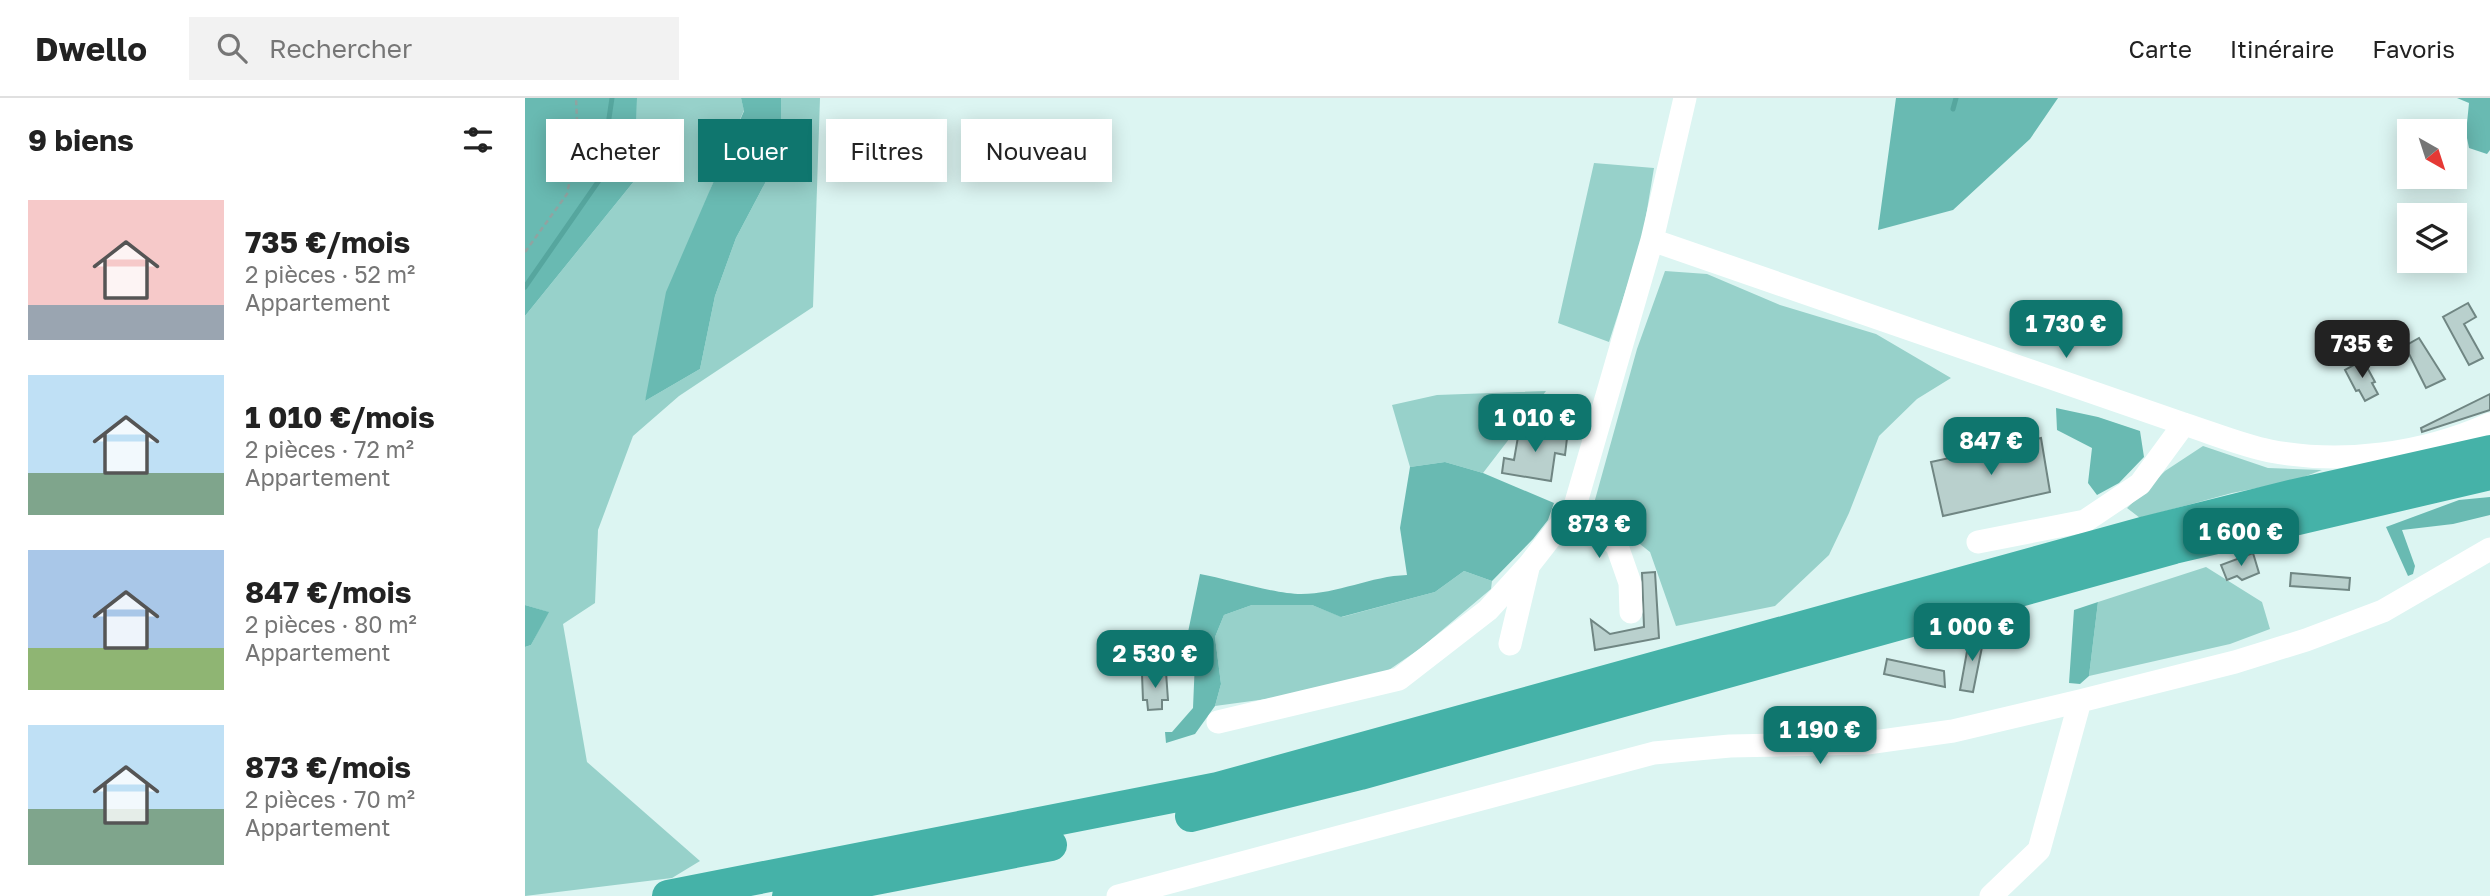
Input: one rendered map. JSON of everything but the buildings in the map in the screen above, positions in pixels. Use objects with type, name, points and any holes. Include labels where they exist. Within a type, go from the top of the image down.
[{"type":"highway","points":[[668,896],[1218,788],[2146,533],[2294,495],[2490,451]]},
{"type":"highway","points":[[788,896],[1241,805],[2174,548],[2490,474]]},
{"type":"street","points":[[1218,722],[1399,680],[1488,610],[1529,565],[1575,506],[1652,240],[1685,98]]},
{"type":"street","points":[[1652,240],[2184,424],[2268,450],[2313,458],[2373,454],[2425,446],[2490,424]]},
{"type":"street","points":[[1978,542],[2085,521],[2140,484],[2184,424]]},
{"type":"street","points":[[1575,506],[1617,546],[1630,583],[1631,612]]},
{"type":"street","points":[[1118,896],[1654,753],[1730,746],[1867,743],[1953,732],[2235,662],[2306,640],[2383,611],[2490,549]]},
{"type":"street","points":[[1510,644],[1529,565]]},
{"type":"street","points":[[1991,896],[2039,850],[2080,701]]},
{"type":"path","points":[[525,252],[568,194],[578,141],[576,98]]},
{"type":"shaded area","points":[[525,98],[637,98],[636,119],[546,119],[546,182],[633,182],[525,316]]},
{"type":"shaded area","points":[[637,98],[741,98],[744,110],[740,119],[698,119],[698,182],[714,182],[645,401],[700,369],[715,296],[736,238],[766,182],[812,182],[812,119],[781,119],[781,98],[820,98],[813,307],[679,396],[633,436],[598,530],[595,603],[563,624],[587,762],[700,861],[672,878],[525,896],[525,647],[531,645],[548,612],[525,605],[525,316],[633,182],[684,182],[684,119],[636,119]]},
{"type":"shaded area","points":[[741,98],[781,98],[781,119],[741,119],[744,111]]},
{"type":"shaded area","points":[[1896,98],[2058,98],[2030,139],[1953,210],[1878,230]]},
{"type":"shaded area","points":[[2457,98],[2490,98],[2490,150],[2487,154],[2469,148],[2469,103]]},
{"type":"shaded area","points":[[1594,163],[1654,168],[1642,240],[1609,342],[1558,323]]},
{"type":"shaded area","points":[[713,182],[766,182],[736,238],[715,296],[700,369],[645,401],[666,292]]},
{"type":"shaded area","points":[[1665,271],[1707,274],[1780,305],[1876,334],[1951,378],[1917,399],[1879,436],[1849,513],[1829,555],[1775,606],[1676,626],[1650,552],[1593,507],[1637,349]]},
{"type":"shaded area","points":[[1546,391],[1483,473],[1445,462],[1410,467],[1392,405],[1437,395]]},
{"type":"shaded area","points":[[2056,408],[2098,417],[2140,431],[2144,457],[2119,483],[2097,495],[2088,483],[2092,448],[2057,430]]},
{"type":"shaded area","points":[[2203,446],[2268,468],[2322,470],[2293,481],[2232,493],[2140,518],[2127,508],[2165,471]]},
{"type":"shaded area","points":[[1445,462],[1483,473],[1554,503],[1548,520],[1492,581],[1464,571],[1435,592],[1341,617],[1312,605],[1252,605],[1224,615],[1215,637],[1221,684],[1215,706],[1195,734],[1166,743],[1165,732],[1172,732],[1193,708],[1195,660],[1187,637],[1200,574],[1301,594],[1407,575],[1400,528],[1410,467]]},
{"type":"shaded area","points":[[2490,497],[2490,515],[2453,524],[2402,530],[2415,566],[2413,574],[2408,576],[2386,527],[2459,500]]},
{"type":"shaded area","points":[[2206,567],[2262,602],[2270,629],[2230,644],[2089,676],[2098,602]]},
{"type":"shaded area","points":[[1464,571],[1492,581],[1491,589],[1421,648],[1383,674],[1303,694],[1215,706],[1221,684],[1215,637],[1224,615],[1252,605],[1312,605],[1342,617],[1435,592]]},
{"type":"shaded area","points":[[2098,602],[2089,676],[2080,684],[2069,683],[2074,610]]},
{"type":"shaded area","points":[[525,605],[549,612],[531,645],[525,647]]},
{"type":"waterway","points":[[525,287],[600,179],[612,98]]},
{"type":"waterway","points":[[1953,109],[1956,98]]}]
